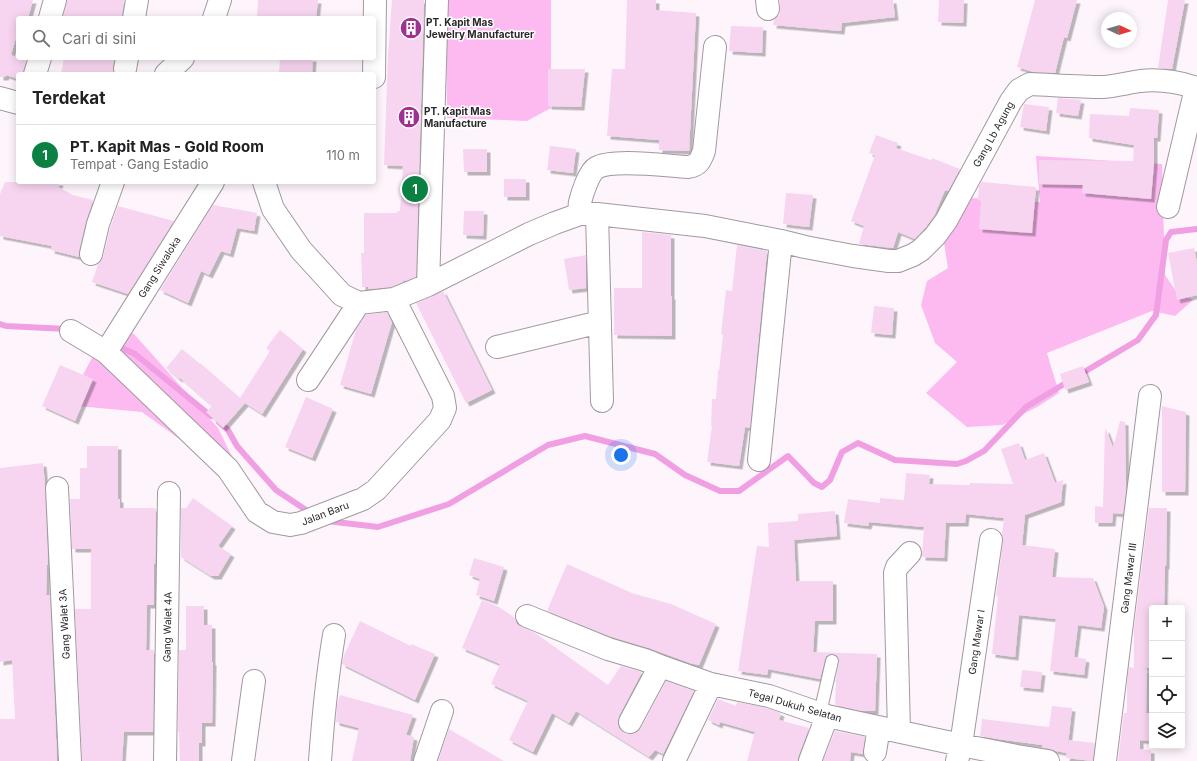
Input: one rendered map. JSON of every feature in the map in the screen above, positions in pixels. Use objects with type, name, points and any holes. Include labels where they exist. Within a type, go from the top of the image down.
[{"type":"street","points":[[51,16],[55,0]]},
{"type":"street","points":[[134,16],[137,0]]},
{"type":"street","points":[[215,16],[220,0]]},
{"type":"street","points":[[375,0],[375,16]]},
{"type":"street","points":[[428,285],[437,0]]},
{"type":"street","points":[[602,401],[600,322],[588,214],[580,202],[594,169],[604,165],[618,163],[688,168],[696,165],[704,151],[715,47]]},
{"type":"street","points":[[36,72],[39,60]]},
{"type":"street","points":[[168,72],[181,60]]},
{"type":"street","points":[[374,60],[374,72]]},
{"type":"street","name":"Gang Lb Agung","points":[[588,214],[705,226],[853,256],[884,261],[898,260],[913,255],[926,246],[935,236],[956,205],[984,148],[1019,90],[1030,84],[1105,87],[1140,81],[1164,81],[1180,83],[1196,88]]},
{"type":"street","points":[[1168,206],[1196,88]]},
{"type":"street","points":[[0,98],[16,102]]},
{"type":"street","points":[[91,254],[98,224],[112,184]]},
{"type":"street","name":"Gang Siwaloka","points":[[106,352],[212,184]]},
{"type":"street","points":[[265,184],[273,209],[301,250],[342,295],[359,303],[394,298],[428,285],[529,234],[555,223],[588,214]]},
{"type":"street","points":[[759,460],[781,241]]},
{"type":"street","name":"Jalan Baru","points":[[71,331],[106,352],[228,468],[257,512],[273,522],[290,525],[301,523],[363,499],[376,490],[440,420],[445,408],[443,396],[394,298]]},
{"type":"street","points":[[308,380],[359,303]]},
{"type":"street","points":[[497,347],[600,322]]},
{"type":"street","name":"Gang Mawar III","points":[[1105,761],[1150,396]]},
{"type":"street","name":"Gang Walet 3A","points":[[57,488],[70,761]]},
{"type":"street","name":"Gang Walet 4A","points":[[165,761],[169,493]]},
{"type":"street","name":"Gang Mawar I","points":[[959,753],[991,540]]},
{"type":"street","points":[[875,752],[889,729],[895,573],[897,567],[910,553]]},
{"type":"street","name":"Tegal Dukuh Selatan","points":[[527,616],[608,649],[645,660],[712,684],[769,696],[824,714],[889,729],[959,753],[1048,761]]},
{"type":"street","points":[[320,761],[326,685],[334,635]]},
{"type":"street","points":[[630,722],[660,666]]},
{"type":"street","points":[[243,761],[254,681]]},
{"type":"street","points":[[674,761],[712,684]]},
{"type":"street","points":[[425,761],[442,711]]},
{"type":"street","points":[[810,761],[824,714]]},
{"type":"lane","points":[[824,714],[832,661]]},
{"type":"shaded area","points":[[446,0],[551,0],[551,108],[527,121],[447,118]]},
{"type":"shaded area","points":[[1036,156],[1162,164],[1165,275],[1176,291],[1193,300],[1175,316],[1152,311],[1047,353],[1059,393],[1037,407],[1002,425],[967,427],[926,393],[957,362],[935,343],[921,305],[927,281],[948,268],[940,217],[954,197],[1040,202]]},
{"type":"shaded area","points":[[111,322],[134,334],[218,428],[252,497],[203,456],[142,412],[67,405]]},
{"type":"building","points":[[0,0],[33,0],[29,16],[16,16],[16,38],[11,55],[16,57],[16,60],[26,60],[23,72],[16,72],[16,78],[6,75],[5,77],[0,77]]},
{"type":"building","points":[[67,0],[124,0],[122,16],[63,16]]},
{"type":"building","points":[[258,0],[318,0],[316,16],[257,16]]},
{"type":"building","points":[[392,0],[424,0],[416,277],[405,281],[404,279],[403,282],[391,287],[368,289],[369,287],[362,287],[361,253],[364,253],[364,213],[397,213],[397,211],[400,211],[403,166],[384,165],[388,56]]},
{"type":"building","points":[[627,0],[656,0],[656,10],[696,13],[689,151],[659,150],[659,140],[607,136],[612,69],[625,69]]},
{"type":"building","points":[[780,0],[893,0],[895,17],[842,23],[841,31],[773,25],[774,20],[780,14]]},
{"type":"building","points":[[939,0],[964,0],[963,23],[938,22]]},
{"type":"building","points":[[1035,0],[1077,0],[1067,38],[1064,37],[1055,73],[1034,72],[1017,67]]},
{"type":"building","points":[[1168,0],[1185,0],[1172,69],[1158,68]]},
{"type":"building","points":[[731,26],[763,27],[762,53],[729,51]]},
{"type":"building","points":[[64,60],[114,60],[114,72],[61,72]]},
{"type":"building","points":[[280,60],[313,60],[312,72],[279,72]]},
{"type":"building","points":[[548,69],[585,69],[581,107],[548,106]]},
{"type":"building","points":[[1058,98],[1081,100],[1078,116],[1056,113]]},
{"type":"building","points":[[1024,104],[1049,107],[1046,131],[1020,127]]},
{"type":"building","points":[[1130,108],[1159,110],[1157,138],[1154,138],[1154,164],[1151,199],[1082,193],[1083,185],[1039,184],[1039,160],[1133,161],[1134,145],[1089,138],[1090,114],[1129,116]]},
{"type":"building","points":[[876,135],[898,143],[896,148],[931,160],[932,158],[960,169],[948,191],[945,190],[934,216],[925,228],[915,239],[898,232],[893,248],[859,244],[864,226],[851,221],[875,155],[869,153]]},
{"type":"building","points":[[550,146],[576,149],[573,173],[547,170]]},
{"type":"building","points":[[463,149],[487,149],[487,172],[464,172]]},
{"type":"building","points":[[504,179],[526,179],[526,197],[504,197]]},
{"type":"building","points":[[5,182],[16,182],[16,184],[59,184],[58,187],[73,195],[93,200],[86,221],[79,257],[51,250],[52,246],[0,236],[0,194]]},
{"type":"building","points":[[982,182],[1036,187],[1032,233],[979,229],[981,201],[978,200],[979,186]]},
{"type":"building","points":[[786,193],[813,195],[809,227],[783,224]]},
{"type":"building","points":[[213,205],[257,213],[254,231],[237,228],[230,254],[221,251],[209,275],[201,271],[188,303],[160,290]]},
{"type":"building","points":[[118,206],[174,221],[128,294],[92,282],[98,264],[103,257],[110,228]]},
{"type":"building","points":[[464,211],[484,211],[483,236],[463,235]]},
{"type":"building","points":[[642,232],[671,235],[672,336],[614,335],[614,288],[642,288]]},
{"type":"building","points":[[737,245],[767,251],[750,428],[745,427],[739,466],[707,462],[712,426],[712,399],[716,399],[726,290],[732,291]]},
{"type":"building","points":[[1194,248],[1197,263],[1197,295],[1177,300],[1168,253]]},
{"type":"building","points":[[586,255],[586,288],[569,290],[564,259]]},
{"type":"building","points":[[443,291],[492,390],[466,403],[416,303]]},
{"type":"building","points":[[874,306],[894,308],[892,335],[871,333]]},
{"type":"building","points":[[387,312],[392,322],[371,394],[340,385],[356,330],[366,315]]},
{"type":"building","points":[[280,330],[303,349],[262,414],[245,403],[223,428],[206,412],[212,406],[180,378],[179,379],[166,368],[182,349],[240,398],[270,351],[266,348]]},
{"type":"building","points":[[60,365],[93,379],[75,421],[42,406]]},
{"type":"building","points":[[1083,366],[1089,382],[1065,390],[1060,374]]},
{"type":"building","points":[[306,397],[333,409],[312,458],[285,447]]},
{"type":"building","points":[[1162,406],[1186,412],[1185,492],[1162,492]]},
{"type":"building","points":[[1120,421],[1125,422],[1126,490],[1123,514],[1113,513],[1112,523],[1095,523],[1095,506],[1103,507],[1105,430],[1106,429],[1113,448]]},
{"type":"building","points":[[1019,443],[1025,460],[1044,453],[1055,483],[1063,480],[1061,502],[1025,515],[1022,545],[1055,549],[1052,577],[1093,578],[1104,607],[1101,628],[1078,625],[1074,657],[1086,659],[1084,675],[1050,671],[1056,619],[1019,615],[1015,657],[992,654],[1004,518],[966,514],[965,523],[946,523],[944,558],[922,557],[924,527],[869,522],[868,526],[844,523],[848,499],[880,503],[880,498],[904,500],[906,473],[930,475],[929,484],[1013,484],[1001,449]]},
{"type":"building","points":[[87,446],[118,446],[118,499],[120,499],[120,508],[156,508],[154,605],[147,605],[146,650],[154,650],[153,732],[124,732],[122,761],[82,761],[75,609],[91,609],[91,549],[72,549],[70,499],[80,499],[80,468],[87,468]]},
{"type":"building","points":[[43,463],[48,564],[46,595],[50,595],[57,761],[0,761],[0,719],[15,719],[12,660],[0,662],[0,468]]},
{"type":"building","points":[[193,498],[232,526],[218,546],[231,554],[218,576],[211,576],[181,557],[181,508],[186,508]]},
{"type":"building","points":[[1149,508],[1167,508],[1164,605],[1149,605],[1149,668],[1139,668],[1147,669],[1146,713],[1149,714],[1149,741],[1140,740],[1140,749],[1151,750],[1151,761],[1118,761],[1124,713],[1127,713],[1127,682],[1129,667],[1134,668],[1134,629]]},
{"type":"building","points":[[835,511],[837,536],[794,540],[796,581],[833,581],[833,621],[815,621],[813,652],[877,654],[875,711],[861,711],[835,705],[835,682],[839,658],[834,654],[826,656],[820,679],[768,669],[767,675],[738,671],[757,546],[769,547],[768,523],[798,521],[798,514]]},
{"type":"building","points":[[474,558],[504,567],[494,601],[476,595],[480,579],[469,575]]},
{"type":"building","points":[[567,564],[632,593],[671,604],[716,624],[699,665],[612,637],[547,611]]},
{"type":"building","points":[[482,600],[499,607],[515,618],[517,624],[535,633],[608,685],[621,666],[642,672],[619,716],[619,728],[624,733],[636,733],[641,728],[666,681],[694,691],[663,754],[655,750],[649,757],[576,711],[569,723],[552,713],[533,752],[509,740],[528,701],[491,684],[500,664],[462,648]]},
{"type":"building","points":[[186,606],[204,606],[204,625],[212,625],[212,723],[202,723],[202,743],[199,743],[199,761],[180,761],[178,732],[179,650],[186,650]]},
{"type":"building","points":[[360,621],[411,646],[411,644],[435,654],[415,700],[342,664],[344,655]]},
{"type":"building","points":[[1022,670],[1042,672],[1040,689],[1020,687]]},
{"type":"building","points":[[340,695],[413,715],[406,735],[414,737],[410,761],[352,761],[359,728],[336,722],[337,705]]},
{"type":"building","points":[[718,699],[736,706],[737,702],[766,708],[781,713],[779,720],[809,728],[798,757],[798,761],[747,761],[755,732],[720,722],[719,725],[708,720]]},
{"type":"building","points":[[1052,706],[1072,708],[1067,753],[1042,747],[1042,745],[980,736],[982,719],[1049,727]]},
{"type":"building","points":[[449,729],[504,761],[438,761]]},
{"type":"building","points":[[835,731],[865,737],[863,754],[851,752],[850,761],[823,761]]},
{"type":"building","points":[[1069,740],[1095,743],[1093,761],[1066,758]]},
{"type":"waterway","points":[[1079,375],[1138,340],[1156,315],[1166,240],[1171,232],[1197,229]]},
{"type":"waterway","points":[[0,324],[6,326],[67,329]]},
{"type":"waterway","points":[[115,345],[135,354],[211,416]]},
{"type":"waterway","points":[[327,521],[378,527],[449,504],[548,445],[585,436],[655,454],[685,475],[720,491],[739,491],[788,456],[814,483],[822,487],[830,480],[842,452],[858,443],[895,460],[957,464],[966,461],[984,451],[1026,407],[1069,381]]},
{"type":"waterway","points":[[219,422],[228,430],[237,446],[276,490],[312,514]]},
{"type":"place","name":"PT. Kapit Mas Jewelry Manufacturer","points":[[411,28]]},
{"type":"place","name":"PT. Kapit Mas Manufacture","points":[[409,117]]},
{"type":"place","name":"PT. Kapit Mas - Gold Room","points":[[415,189]]}]
